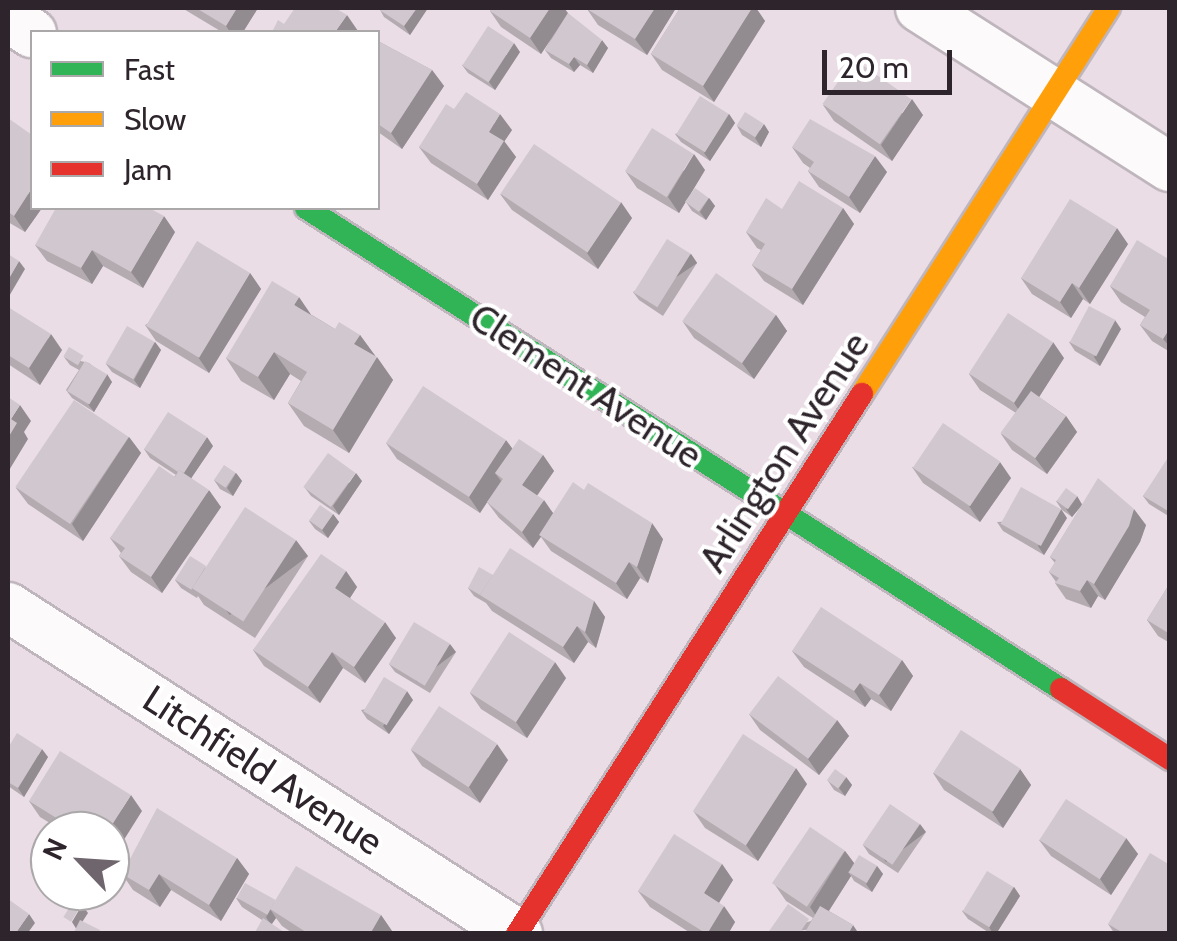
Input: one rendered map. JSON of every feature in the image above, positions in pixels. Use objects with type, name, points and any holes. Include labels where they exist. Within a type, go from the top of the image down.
[{"type":"street","points":[[920,8],[1170,167]]},
{"type":"street","name":"Arlington Avenue","points":[[517,933],[1110,8]]},
{"type":"street","points":[[8,17],[30,32]]},
{"type":"street","name":"Clement Avenue","points":[[309,210],[1170,759]]},
{"type":"street","name":"Litchfield Avenue","points":[[8,607],[517,933]]},
{"type":"building","points":[[196,8],[237,8],[226,26]]},
{"type":"building","points":[[295,8],[335,8],[347,15],[336,30],[273,30],[278,20],[284,24]]},
{"type":"building","points":[[379,8],[417,8],[404,26]]},
{"type":"building","points":[[550,8],[530,38],[490,11]]},
{"type":"building","points":[[588,8],[655,8],[635,39]]},
{"type":"building","points":[[680,8],[752,8],[703,86],[651,54]]},
{"type":"building","points":[[568,13],[602,40],[587,65],[574,57],[569,64],[545,50]]},
{"type":"building","points":[[488,26],[514,43],[488,82],[462,65]]},
{"type":"building","points":[[380,42],[432,70],[391,133],[380,125]]},
{"type":"building","points":[[854,59],[911,99],[880,144],[822,104]]},
{"type":"building","points":[[466,92],[500,114],[489,132],[504,141],[477,184],[419,147],[446,104],[454,109]]},
{"type":"building","points":[[700,96],[729,114],[705,152],[676,134]]},
{"type":"building","points":[[745,112],[764,124],[755,137],[737,126]]},
{"type":"building","points":[[8,118],[30,134],[30,191],[14,216],[8,212]]},
{"type":"building","points":[[810,119],[875,156],[849,197],[808,171],[814,162],[792,147]]},
{"type":"building","points":[[652,128],[694,154],[667,197],[625,171]]},
{"type":"building","points":[[534,144],[621,203],[587,252],[500,194]]},
{"type":"building","points":[[799,181],[843,208],[792,289],[752,265],[765,244],[746,232],[766,198],[782,209]]},
{"type":"building","points":[[695,188],[709,198],[699,212],[685,202]]},
{"type":"building","points":[[1070,199],[1117,228],[1079,288],[1072,283],[1060,302],[1021,278]]},
{"type":"building","points":[[55,210],[153,210],[164,216],[131,272],[92,250],[81,268],[35,245]]},
{"type":"building","points":[[667,239],[691,254],[657,307],[634,292]]},
{"type":"building","points":[[1137,240],[1170,260],[1170,328],[1163,339],[1140,325],[1150,310],[1110,286]]},
{"type":"building","points":[[197,241],[250,273],[199,358],[146,326]]},
{"type":"building","points":[[8,254],[19,261],[8,280]]},
{"type":"building","points":[[716,273],[776,315],[742,363],[682,321]]},
{"type":"building","points":[[272,281],[299,297],[294,305],[335,329],[339,322],[360,335],[354,344],[377,357],[333,430],[288,403],[307,372],[274,352],[258,377],[226,358]]},
{"type":"building","points":[[1089,306],[1115,320],[1096,356],[1070,342]]},
{"type":"building","points":[[8,307],[51,334],[29,368],[8,355]]},
{"type":"building","points":[[1008,313],[1053,342],[1014,403],[969,373]]},
{"type":"building","points":[[127,326],[155,342],[133,379],[106,363]]},
{"type":"building","points":[[69,347],[84,356],[78,365],[63,356]]},
{"type":"building","points":[[85,361],[107,374],[89,404],[67,391]]},
{"type":"building","points":[[423,386],[506,440],[469,497],[386,443]]},
{"type":"building","points":[[1031,391],[1066,416],[1035,458],[1000,433]]},
{"type":"building","points":[[8,397],[20,405],[11,419],[17,423],[8,438]]},
{"type":"building","points":[[74,400],[129,437],[70,524],[15,487]]},
{"type":"building","points":[[168,412],[207,437],[184,473],[144,449]]},
{"type":"building","points":[[943,423],[1000,462],[970,506],[913,468]]},
{"type":"building","points":[[519,439],[543,455],[522,485],[544,500],[522,532],[487,502],[503,479],[495,473]]},
{"type":"building","points":[[328,453],[356,473],[331,507],[303,487]]},
{"type":"building","points":[[1167,459],[1170,461],[1170,512],[1143,496]]},
{"type":"building","points":[[224,465],[236,473],[226,488],[214,480]]},
{"type":"building","points":[[159,466],[175,477],[179,470],[209,490],[151,577],[119,556],[125,548],[110,538]]},
{"type":"building","points":[[1098,478],[1134,509],[1129,526],[1094,584],[1087,580],[1080,591],[1055,583],[1059,578],[1049,572],[1056,560],[1050,557]]},
{"type":"building","points":[[573,482],[584,490],[588,483],[652,523],[637,567],[629,562],[616,583],[539,535]]},
{"type":"building","points":[[1021,487],[1061,509],[1041,546],[1001,524]]},
{"type":"building","points":[[1066,488],[1077,496],[1068,509],[1057,501]]},
{"type":"building","points":[[320,505],[333,514],[322,530],[309,521]]},
{"type":"building","points":[[245,507],[296,540],[243,622],[192,588]]},
{"type":"building","points":[[510,548],[594,601],[585,632],[577,626],[563,647],[480,595]]},
{"type":"building","points":[[321,554],[346,571],[335,588],[385,622],[354,667],[332,652],[308,687],[253,650]]},
{"type":"building","points":[[190,556],[206,566],[191,590],[175,580]]},
{"type":"building","points":[[479,567],[493,575],[480,595],[468,588]]},
{"type":"building","points":[[1170,583],[1170,634],[1147,620]]},
{"type":"building","points":[[821,607],[902,660],[879,695],[860,683],[854,691],[792,651]]},
{"type":"building","points":[[414,622],[450,644],[425,686],[389,664]]},
{"type":"building","points":[[509,632],[555,662],[516,722],[470,692]]},
{"type":"building","points":[[778,676],[837,721],[808,759],[749,714]]},
{"type":"building","points":[[384,677],[407,691],[387,725],[363,711]]},
{"type":"building","points":[[439,706],[497,744],[469,787],[411,750]]},
{"type":"building","points":[[961,730],[1021,769],[993,811],[933,773]]},
{"type":"building","points":[[17,733],[42,749],[18,788],[8,782],[8,748]]},
{"type":"building","points":[[743,734],[796,768],[746,845],[693,811]]},
{"type":"building","points":[[60,751],[131,795],[121,811],[45,811],[29,801]]},
{"type":"building","points":[[835,769],[846,777],[838,789],[827,780]]},
{"type":"building","points":[[1066,799],[1126,838],[1100,879],[1039,840]]},
{"type":"building","points":[[890,804],[920,824],[892,865],[863,845]]},
{"type":"building","points":[[157,808],[237,858],[209,905],[159,874],[149,890],[130,879],[130,859]]},
{"type":"building","points":[[810,827],[845,850],[807,907],[772,883]]},
{"type":"building","points":[[674,834],[722,864],[704,893],[724,906],[707,934],[638,891]]},
{"type":"building","points":[[1150,853],[1170,865],[1170,934],[1125,934],[1108,924]]},
{"type":"building","points":[[859,855],[877,866],[867,883],[849,872]]},
{"type":"building","points":[[296,866],[381,915],[370,934],[309,934],[270,909]]},
{"type":"building","points":[[987,871],[1014,887],[989,927],[963,911]]},
{"type":"building","points":[[245,883],[276,900],[267,915],[237,898]]},
{"type":"building","points":[[8,899],[29,914],[15,934],[8,934]]},
{"type":"building","points":[[788,904],[809,919],[799,934],[767,934]]},
{"type":"building","points":[[820,906],[853,925],[848,934],[804,934]]},
{"type":"building","points":[[67,911],[78,911],[71,922],[63,917]]},
{"type":"building","points":[[263,918],[287,934],[254,934]]},
{"type":"building","points":[[80,920],[100,930],[98,934],[73,934]]},
{"type":"traffic: fast","points":[[309,210],[1061,689]]},
{"type":"traffic: slow","points":[[862,394],[1109,8]]},
{"type":"traffic: jam","points":[[517,934],[862,394]]},
{"type":"traffic: jam","points":[[1061,689],[1170,759]]}]
